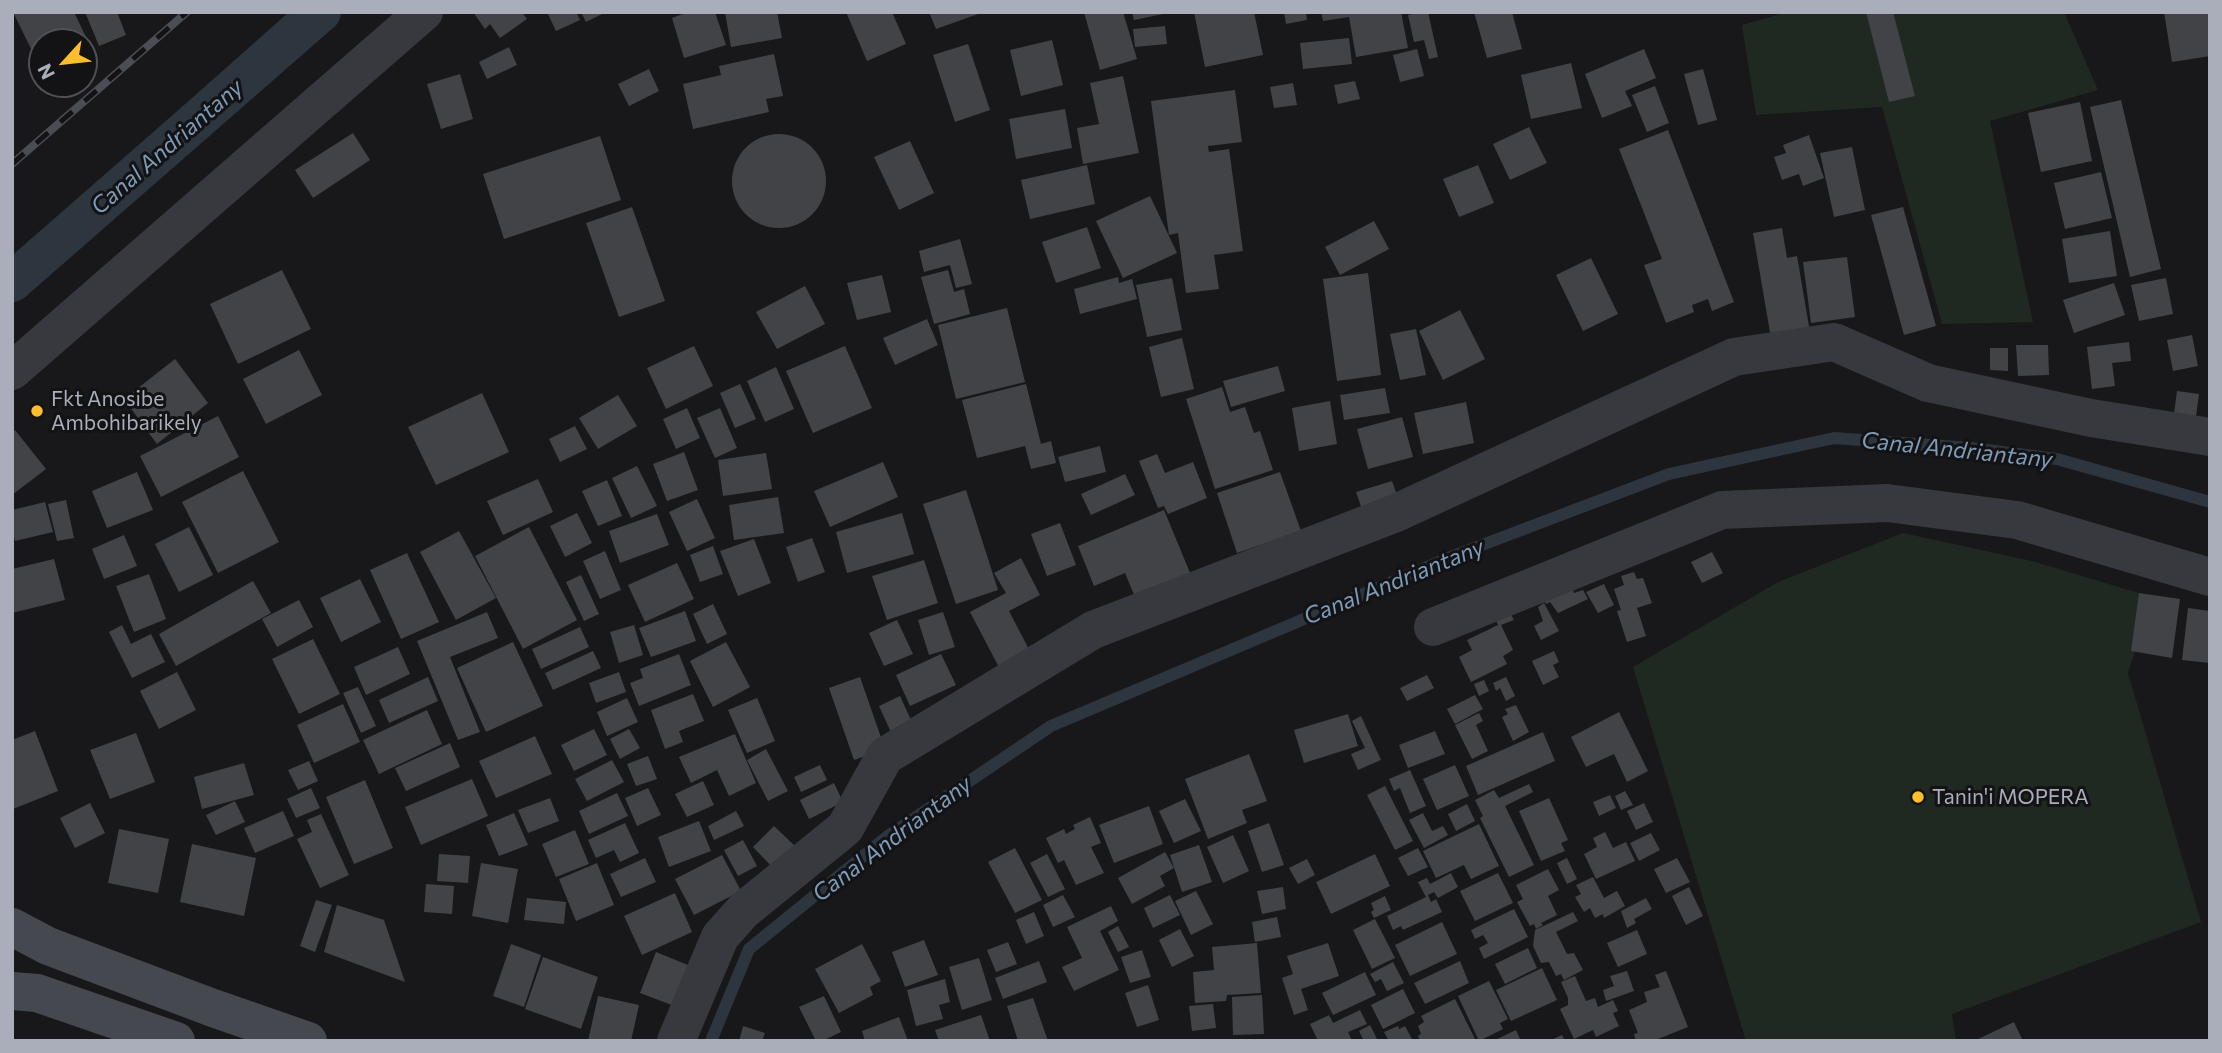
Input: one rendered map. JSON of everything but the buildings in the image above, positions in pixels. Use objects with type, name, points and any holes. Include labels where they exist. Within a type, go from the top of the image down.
[{"type":"main road","points":[[12,926],[48,946],[308,1041]]},
{"type":"main road","points":[[12,991],[37,993],[176,1041]]},
{"type":"street","points":[[12,371],[424,12]]},
{"type":"street","points":[[676,1041],[720,937],[743,911],[845,828],[885,756],[1093,630],[1396,513],[1734,357],[1834,342],[1928,383],[2091,418],[2210,437]]},
{"type":"street","points":[[1433,628],[1722,510],[1887,503],[2017,520],[2210,577]]},
{"type":"shaded area","points":[[1787,12],[2064,12],[2098,90],[1990,121],[2033,322],[1942,324],[1882,107],[1756,115],[1742,25]]},
{"type":"shaded area","name":"Tanin'i MOPERA","points":[[1903,533],[2032,561],[2152,597],[2128,673],[2201,922],[1952,1014],[1956,1041],[1746,1041],[1633,667],[1778,582]]},
{"type":"waterway","points":[[12,266],[298,12]]},
{"type":"waterway","name":"Canal Andriantany","points":[[12,282],[321,12]]},
{"type":"waterway","name":"Canal Andriantany","points":[[711,1041],[749,949],[888,836],[1051,726],[1453,556],[1669,474],[1834,438],[1971,448],[2057,459],[2210,502]]},
{"type":"railway","points":[[12,164],[187,12]]},
{"type":"place","name":"Fkt Anosibe Ambohibarikely","points":[[37,411]]},
{"type":"place","name":"Tanin'i MOPERA","points":[[1918,797]]}]
